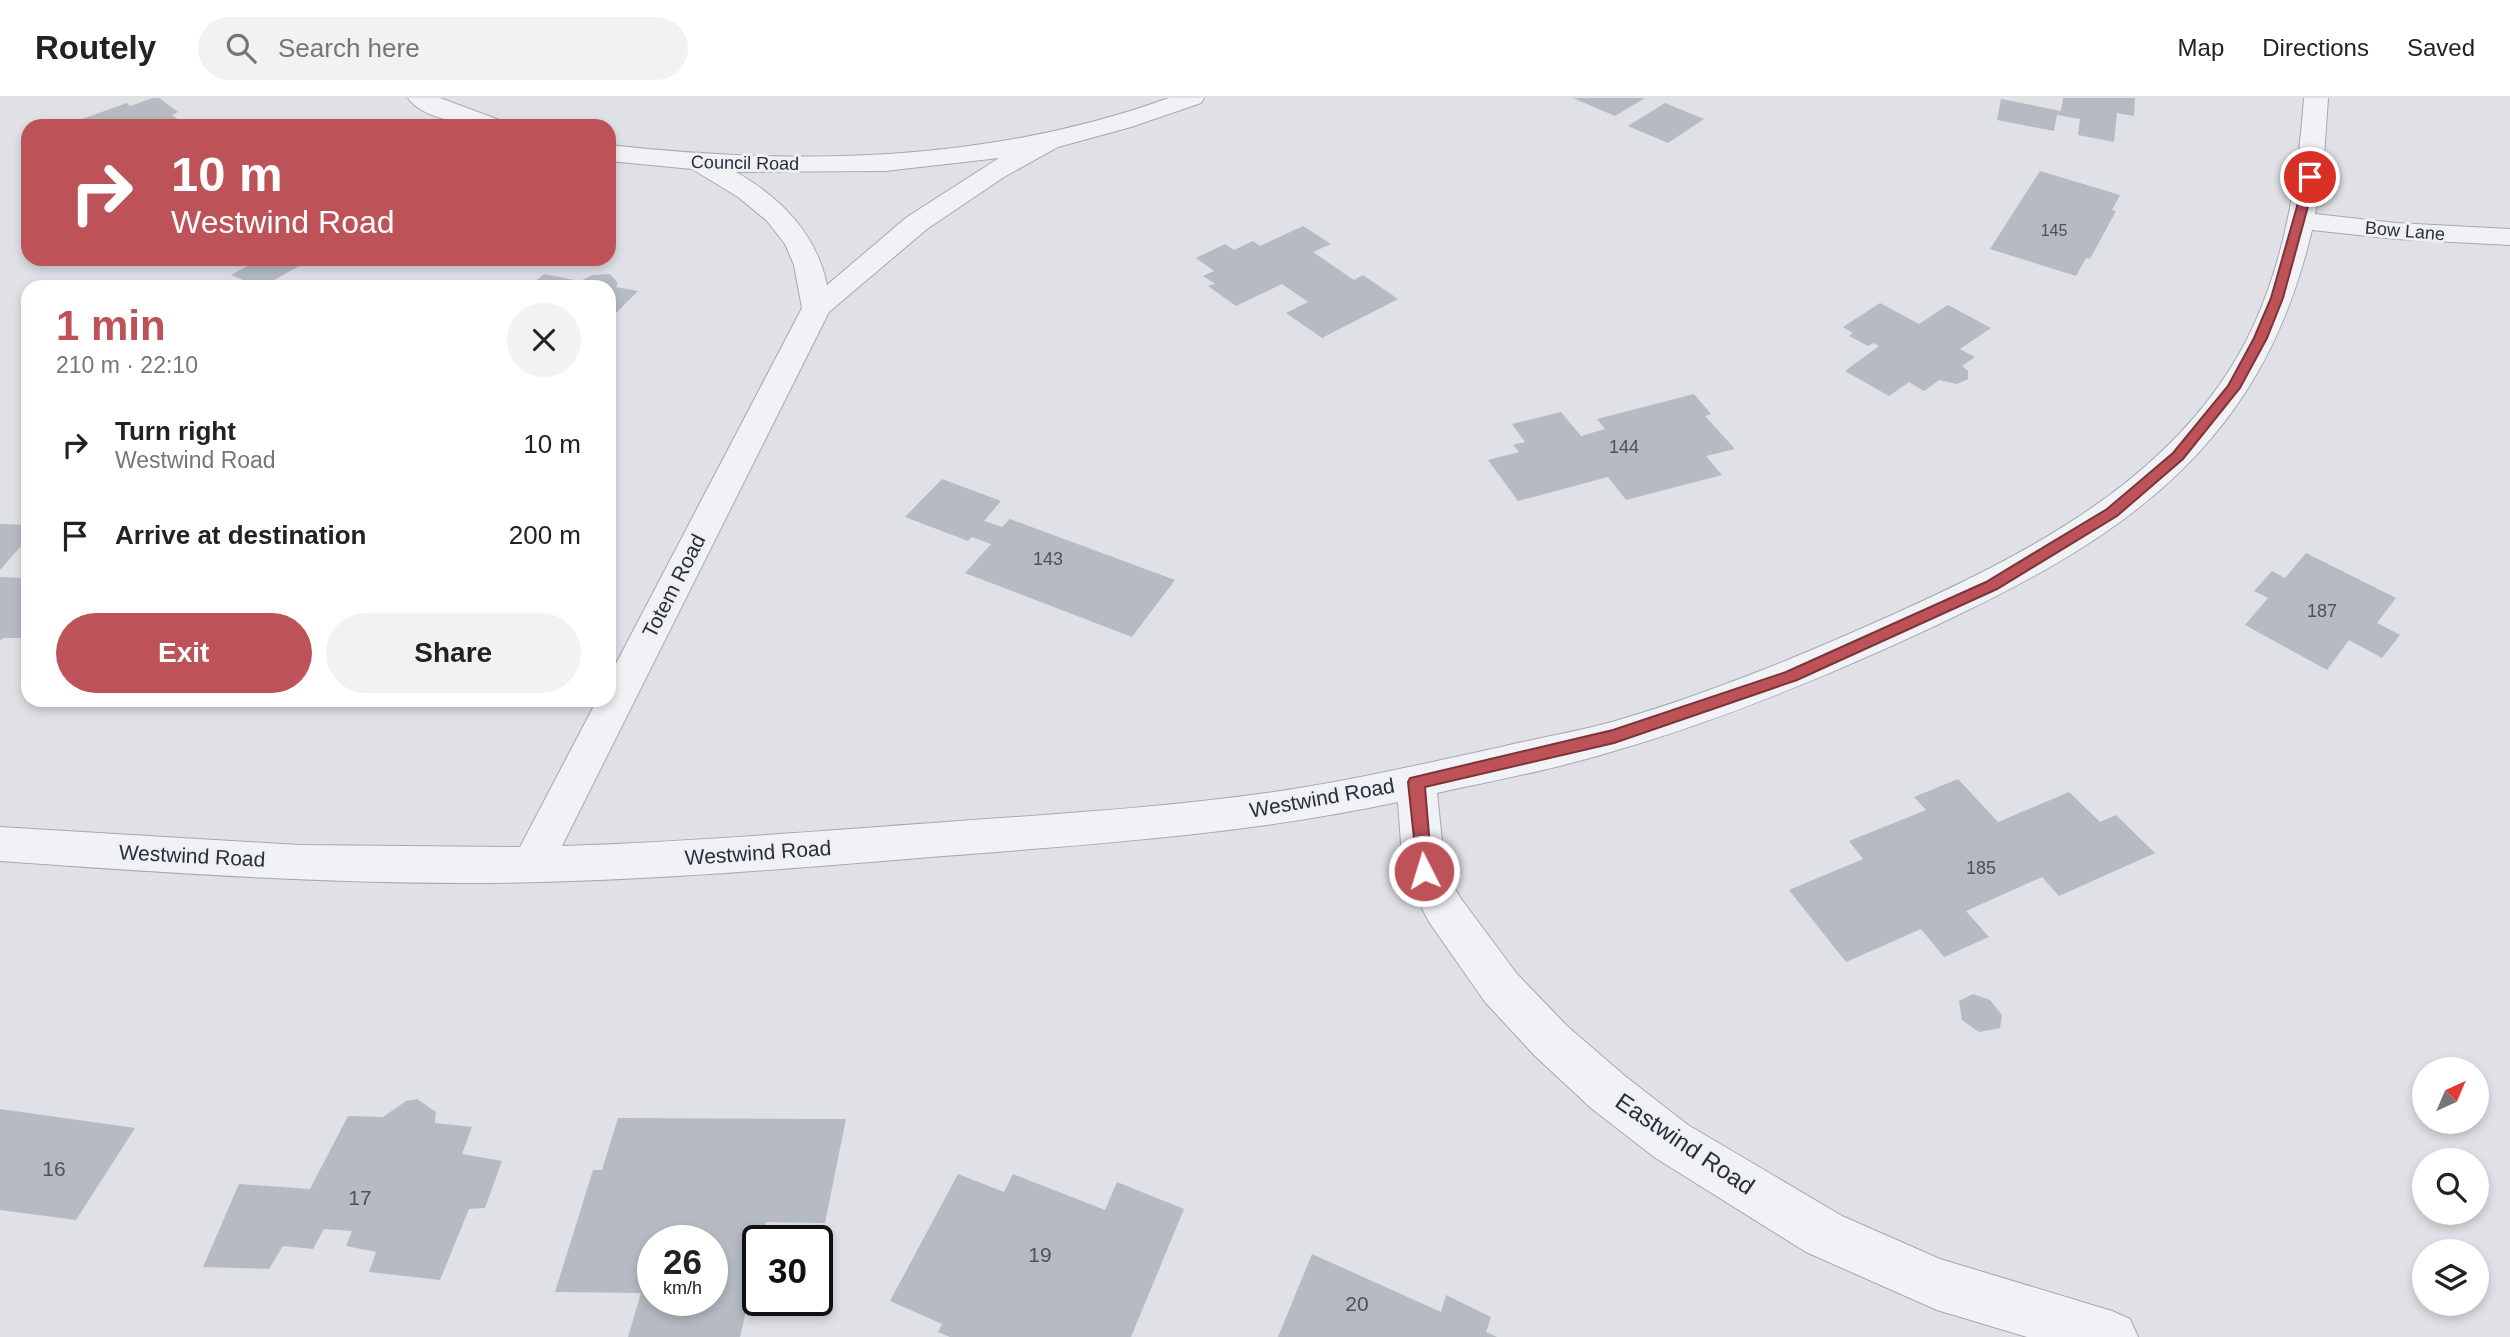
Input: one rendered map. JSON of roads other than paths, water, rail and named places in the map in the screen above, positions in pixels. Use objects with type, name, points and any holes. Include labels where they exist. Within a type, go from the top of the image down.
[{"type":"street","points":[[420,98],[473,119]]},
{"type":"street","name":"Totem Road","points":[[881,162],[1048,142],[1192,98]]},
{"type":"street","name":"Westwind Road","points":[[0,844],[402,866],[730,856],[1116,825],[1263,810],[1416,782],[1614,736],[1792,676],[1992,586],[2112,512],[2178,456],[2234,388],[2277,298],[2310,177],[2316,98]]},
{"type":"street","name":"Totem Road","points":[[616,699],[817,308],[917,223],[995,171],[1048,142]]},
{"type":"street","name":"Council Road","points":[[616,154],[700,163],[881,162]]},
{"type":"street","points":[[700,163],[731,178],[778,216],[805,257],[817,308]]},
{"type":"street","name":"Bow Lane","points":[[2300,220],[2396,231],[2510,237]]},
{"type":"street","name":"Totem Road","points":[[532,863],[612,707]]},
{"type":"street","name":"Eastwind Road","points":[[1416,782],[1424,871],[1444,909],[1501,988],[1551,1041],[1608,1092],[1671,1141],[1824,1234],[1937,1284],[2112,1337]]}]
